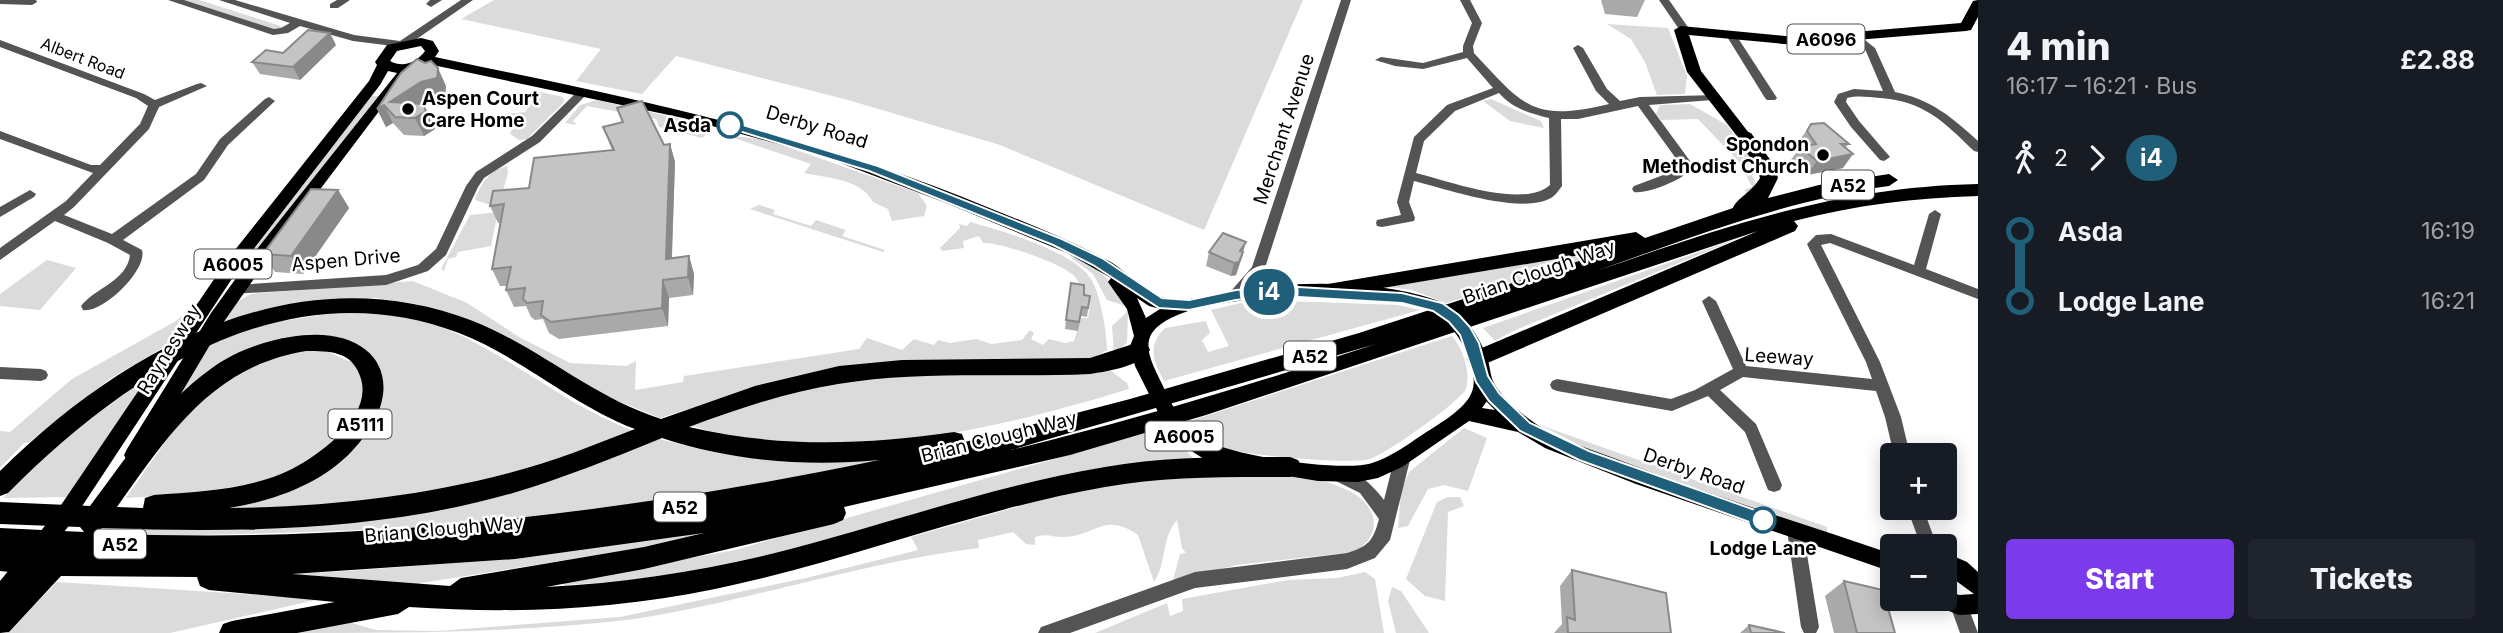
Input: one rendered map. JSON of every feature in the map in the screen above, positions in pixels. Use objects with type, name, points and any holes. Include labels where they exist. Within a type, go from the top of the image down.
[{"type":"highway","points":[[1722,218],[1760,196],[1769,180],[1767,169],[1745,137]]},
{"type":"highway","name":"Brian Clough Way","points":[[1476,311],[1722,218],[1855,184],[1930,178],[1978,180]]},
{"type":"highway","name":"Brian Clough Way","points":[[0,540],[132,544],[355,541],[583,520],[695,504],[865,474],[1200,398],[1744,228],[1823,206],[1899,192],[1978,190]]},
{"type":"highway","points":[[1479,368],[1776,231],[1823,206]]},
{"type":"highway","points":[[1317,292],[1683,232]]},
{"type":"highway","points":[[0,486],[28,455],[68,419],[116,384],[196,341],[265,317],[307,309],[360,305],[399,308],[434,316],[483,336],[567,387],[642,423],[674,433],[765,450],[866,452],[922,446],[1042,422],[1126,416]]},
{"type":"highway","points":[[11,513],[219,518],[296,516],[395,507],[522,479],[718,407],[807,382],[892,369],[1090,366],[1111,362],[1140,342]]},
{"type":"highway","name":"A5111","points":[[11,513],[209,501],[290,480],[318,465],[351,436],[372,399],[373,378],[359,356],[336,345],[296,343],[256,353],[224,370],[191,398],[125,474]]},
{"type":"highway","name":"Brian Clough Way","points":[[0,560],[85,566],[231,566],[503,550],[730,520],[912,484],[1126,416]]},
{"type":"highway","points":[[85,566],[461,599],[571,599],[661,588],[756,568],[852,545],[1025,495],[1103,477],[1183,467],[1290,467]]},
{"type":"highway","name":"Raynesway","points":[[0,623],[84,532],[125,474]]},
{"type":"highway","points":[[232,633],[644,558],[793,525],[912,484]]},
{"type":"main road","points":[[1978,4],[1966,27],[1978,36]]},
{"type":"main road","name":"A6096","points":[[1685,30],[1784,41],[1966,27]]},
{"type":"main road","points":[[1685,30],[1679,32],[1687,57],[1712,97],[1745,137]]},
{"type":"main road","name":"A6005","points":[[383,62],[387,51],[402,44],[417,42],[428,52],[409,68]]},
{"type":"main road","name":"Derby Road","points":[[428,52],[583,92],[719,122],[827,153],[952,199],[1098,261],[1155,302],[1189,305]]},
{"type":"main road","points":[[383,62],[395,69],[409,68]]},
{"type":"main road","name":"Raynesway","points":[[0,597],[23,572],[94,472],[221,280],[375,82],[383,62]]},
{"type":"main road","name":"Raynesway","points":[[125,474],[145,433],[237,290],[319,178],[409,68]]},
{"type":"main road","name":"Derby Road","points":[[1098,261],[1129,297],[1140,342]]},
{"type":"main road","name":"A6005","points":[[1189,305],[1236,295],[1281,291],[1402,298],[1437,307],[1454,318],[1465,331],[1479,368]]},
{"type":"main road","points":[[1140,342],[1157,318],[1189,305]]},
{"type":"main road","name":"A6005","points":[[1140,342],[1174,424],[1184,437],[1216,455],[1337,474],[1370,473],[1385,468],[1468,413]]},
{"type":"main road","points":[[1468,413],[1481,395],[1479,368]]},
{"type":"main road","name":"Derby Road","points":[[1479,368],[1494,397],[1525,427]]},
{"type":"main road","name":"Derby Road","points":[[1468,413],[1499,418],[1525,427],[1566,448],[1643,478],[1880,558]]},
{"type":"main road","points":[[1957,568],[1978,586]]},
{"type":"street","points":[[173,0],[273,32],[284,31],[299,22]]},
{"type":"street","points":[[334,6],[345,0]]},
{"type":"street","points":[[229,1],[353,38],[402,44],[468,0]]},
{"type":"street","name":"Merchant Avenue","points":[[1236,295],[1258,269],[1346,0]]},
{"type":"street","points":[[1465,0],[1482,25],[1468,46],[1469,55],[1500,89],[1525,108],[1555,116],[1578,115],[1616,104],[1712,97]]},
{"type":"street","points":[[1664,0],[1685,30]]},
{"type":"street","points":[[0,1],[32,2]]},
{"type":"street","points":[[428,52],[437,25],[447,15]]},
{"type":"street","points":[[1731,35],[1771,98]]},
{"type":"street","points":[[1856,36],[1870,48],[1890,94]]},
{"type":"street","points":[[353,38],[373,49],[383,62]]},
{"type":"street","name":"Albert Road","points":[[0,43],[147,99],[154,105]]},
{"type":"street","points":[[1582,51],[1598,86],[1616,104]]},
{"type":"street","points":[[1381,60],[1410,70],[1438,64],[1453,56],[1469,55]]},
{"type":"street","points":[[0,255],[55,217],[145,125],[154,105],[201,86]]},
{"type":"street","points":[[1382,223],[1409,218],[1403,205],[1416,144],[1455,106],[1500,89]]},
{"type":"street","name":"Aspen Drive","points":[[237,290],[386,279],[418,271],[441,252],[472,186],[480,175],[536,139],[583,92]]},
{"type":"street","points":[[1883,152],[1850,118],[1840,100],[1850,93],[1890,94],[1930,102],[1972,145]]},
{"type":"street","points":[[113,240],[200,177],[224,142],[269,101]]},
{"type":"street","points":[[1640,102],[1686,164],[1680,173],[1641,184]]},
{"type":"street","points":[[1409,175],[1520,200],[1544,198],[1556,186],[1555,116]]},
{"type":"street","points":[[0,135],[90,169],[101,169]]},
{"type":"street","points":[[0,213],[30,194]]},
{"type":"street","points":[[1919,272],[1935,214]]},
{"type":"street","points":[[55,217],[134,250],[136,262],[114,288],[88,306]]},
{"type":"street","points":[[1899,443],[1882,386],[1856,325],[1815,247],[1816,241],[1826,238],[1978,294]]},
{"type":"street","points":[[1258,269],[1281,291]]},
{"type":"street","points":[[1709,301],[1741,371]]},
{"type":"street","name":"Leeway","points":[[1557,385],[1672,405],[1741,371],[1882,386]]},
{"type":"street","points":[[0,373],[41,375]]},
{"type":"street","points":[[1709,388],[1751,428],[1774,485]]},
{"type":"street","points":[[1047,633],[1195,580],[1352,560],[1377,547],[1384,535],[1404,456]]},
{"type":"street","points":[[1337,474],[1366,488],[1387,517]]},
{"type":"street","points":[[1795,530],[1810,627]]},
{"type":"street","points":[[1960,602],[1969,633]]},
{"type":"shaded area","points":[[184,0],[199,0],[284,27],[277,30]]},
{"type":"shaded area","points":[[494,0],[1303,0],[1204,230],[1000,145],[848,100],[676,56],[642,94],[576,81],[601,49],[461,19]]},
{"type":"shaded area","points":[[1607,24],[1668,28],[1687,76],[1685,94],[1657,95],[1645,62],[1631,39]]},
{"type":"shaded area","points":[[540,92],[563,97],[564,102],[527,139],[519,140],[510,134],[513,127],[486,125],[494,115],[525,112]]},
{"type":"shaded area","points":[[370,96],[379,96],[260,249],[250,249]]},
{"type":"shaded area","points":[[1491,99],[1541,121],[1544,128],[1510,121],[1483,101]]},
{"type":"shaded area","points":[[597,100],[690,121],[712,129],[702,138],[659,127],[656,119],[587,106],[573,121],[577,125],[565,123],[580,105]]},
{"type":"shaded area","points":[[1690,104],[1727,125],[1758,168],[1756,174],[1752,165],[1747,165],[1757,186],[1748,194],[1744,190],[1752,187],[1740,163],[1698,119],[1661,120],[1656,114],[1660,105]]},
{"type":"shaded area","points":[[725,135],[768,140],[918,193],[927,206],[924,216],[892,221],[888,209],[873,202],[861,188],[833,178],[804,173],[811,164]]},
{"type":"shaded area","points":[[507,166],[508,173],[500,201],[491,205],[475,200],[486,178]]},
{"type":"shaded area","points":[[759,205],[775,210],[773,214],[811,226],[816,220],[846,230],[842,236],[885,250],[883,252],[750,209]]},
{"type":"shaded area","points":[[498,212],[491,246],[458,252],[456,257],[448,259],[444,271],[441,269],[470,215]]},
{"type":"shaded area","points":[[970,222],[1036,243],[1082,269],[1091,279],[1097,294],[1107,350],[1092,359],[772,383],[660,418],[603,395],[484,327],[457,315],[416,304],[376,298],[328,300],[223,322],[237,302],[251,294],[413,281],[467,303],[519,337],[570,363],[626,366],[636,361],[635,390],[683,382],[684,376],[859,349],[867,338],[902,350],[914,339],[934,345],[938,340],[950,343],[976,339],[992,344],[1022,340],[1030,330],[1034,333],[1031,339],[1043,345],[1049,339],[1065,343],[1074,341],[1081,318],[1088,318],[1090,305],[1085,303],[1076,278],[1060,267],[1032,255],[983,243],[979,236],[963,241],[964,248],[942,251],[940,248],[960,228],[959,224],[967,226]]},
{"type":"shaded area","points":[[1742,237],[1513,331],[1495,341],[1483,328]]},
{"type":"shaded area","points":[[1591,253],[1594,257],[1446,303],[1412,290],[1386,287]]},
{"type":"shaded area","points":[[1069,256],[1088,263],[1103,275],[1126,306],[1107,300],[1093,274]]},
{"type":"shaded area","points":[[47,260],[76,268],[40,310],[0,306],[0,294]]},
{"type":"shaded area","points":[[205,296],[171,343],[111,378],[28,443],[24,443],[0,468],[0,431],[10,432],[72,379],[176,321]]},
{"type":"shaded area","points":[[1254,300],[1398,305],[1420,310],[1164,381],[1157,367],[1154,347],[1159,334],[1165,328],[1206,321],[1210,333],[1202,340],[1208,352],[1229,346],[1211,310]]},
{"type":"shaded area","points":[[1128,311],[1127,343],[1114,354],[1112,326]]},
{"type":"shaded area","points":[[332,313],[393,314],[442,327],[497,355],[605,419],[634,431],[546,462],[456,488],[344,504],[232,508],[234,505],[260,500],[379,405],[383,391],[381,380],[324,336],[179,400],[173,399],[209,343],[271,323]]},
{"type":"shaded area","points":[[1452,336],[1465,362],[1465,391],[1420,428],[1370,459],[1322,460],[1237,451],[1209,442],[1187,422]]},
{"type":"shaded area","points":[[322,349],[355,364],[363,382],[363,403],[351,426],[303,468],[234,491],[126,498],[175,428],[211,389],[275,352]]},
{"type":"shaded area","points":[[1107,368],[1127,383],[1129,389],[1023,418],[912,439],[855,444],[799,444],[745,438],[692,426],[784,395],[854,380],[935,374],[1050,375]]},
{"type":"shaded area","points":[[154,370],[67,497],[3,498],[54,441]]},
{"type":"shaded area","points":[[1540,425],[1827,527],[1827,535],[1593,452]]},
{"type":"shaded area","points":[[1163,428],[1194,459],[719,567],[625,581],[565,585],[556,582],[735,550]]},
{"type":"shaded area","points":[[1464,428],[1487,438],[1468,491],[1444,485],[1428,489],[1408,526],[1398,528],[1401,491],[1409,472]]},
{"type":"shaded area","points":[[655,438],[751,457],[886,456],[887,461],[752,486],[525,518],[380,529],[138,536],[145,526],[361,519]]},
{"type":"shaded area","points":[[1178,474],[1256,474],[1317,480],[1343,488],[1362,500],[1373,517],[1374,528],[1367,542],[1354,552],[1237,565],[1173,580],[1180,554],[1186,553],[1182,548],[1177,520],[1168,535],[1161,567],[1154,582],[1138,535],[1126,528],[1108,525],[1074,536],[1035,537],[1035,545],[1026,544],[1013,532],[978,540],[979,548],[893,562],[635,619],[502,630],[413,632],[279,633],[345,621],[376,630],[437,631],[620,617],[806,578],[918,550],[911,537],[1080,489]]},
{"type":"shaded area","points":[[1448,497],[1460,497],[1464,506],[1448,512],[1445,601],[1425,596],[1406,579],[1437,502]]},
{"type":"shaded area","points":[[731,526],[698,539],[396,587],[255,575],[375,569],[493,558]]},
{"type":"shaded area","points":[[1365,572],[1375,579],[1384,633],[1095,633],[1167,603],[1170,616],[1183,611],[1182,599],[1288,580],[1337,578]]},
{"type":"shaded area","points":[[57,582],[320,599],[170,633],[7,633]]},
{"type":"shaded area","points":[[1392,587],[1401,591],[1429,633],[1396,633],[1388,601]]},
{"type":"building","points":[[308,30],[330,33],[293,67],[252,62],[266,50],[283,53]]},
{"type":"building","points":[[417,59],[425,63],[431,61],[438,68],[437,78],[421,82],[390,102],[423,104],[426,111],[415,118],[395,117],[384,105],[377,109],[401,73]]},
{"type":"building","name":"Asda","points":[[642,101],[664,145],[670,144],[666,259],[689,256],[688,277],[663,280],[662,308],[551,322],[541,315],[543,301],[527,303],[523,299],[525,288],[506,290],[511,267],[492,269],[504,204],[490,206],[493,191],[529,188],[534,158],[614,150],[603,127],[623,122],[617,108]]},
{"type":"building","points":[[1824,123],[1849,144],[1841,144],[1853,154],[1817,161],[1800,147],[1816,144],[1807,131],[1811,124]]},
{"type":"building","points":[[311,189],[338,190],[291,256],[263,254]]},
{"type":"building","points":[[1223,233],[1246,242],[1240,251],[1243,252],[1239,262],[1234,263],[1209,252]]},
{"type":"building","points":[[1071,283],[1084,285],[1084,295],[1090,296],[1088,308],[1082,307],[1079,322],[1066,320]]},
{"type":"building","points":[[1572,570],[1666,593],[1671,633],[1568,633],[1567,617],[1575,620]]},
{"type":"building","points":[[1844,581],[1880,589],[1880,611],[1889,611],[1895,633],[1857,633]]},
{"type":"building","points":[[1749,625],[1785,633],[1751,633]]},
{"type":"bus line","name":"i4","points":[[730,125],[775,136],[874,169],[1058,242],[1098,261],[1155,302],[1189,305],[1236,295],[1281,291],[1373,295],[1419,301],[1437,307],[1454,318],[1465,331],[1478,359],[1481,378],[1494,397],[1525,427],[1584,455],[1763,520]]},
{"type":"place","name":"Aspen Court Care Home","points":[[408,109]]},
{"type":"place","name":"Asda","points":[[730,125]]},
{"type":"place","name":"Spondon Methodist Church","points":[[1823,155]]},
{"type":"place","name":"Lodge Lane","points":[[1763,520]]}]
